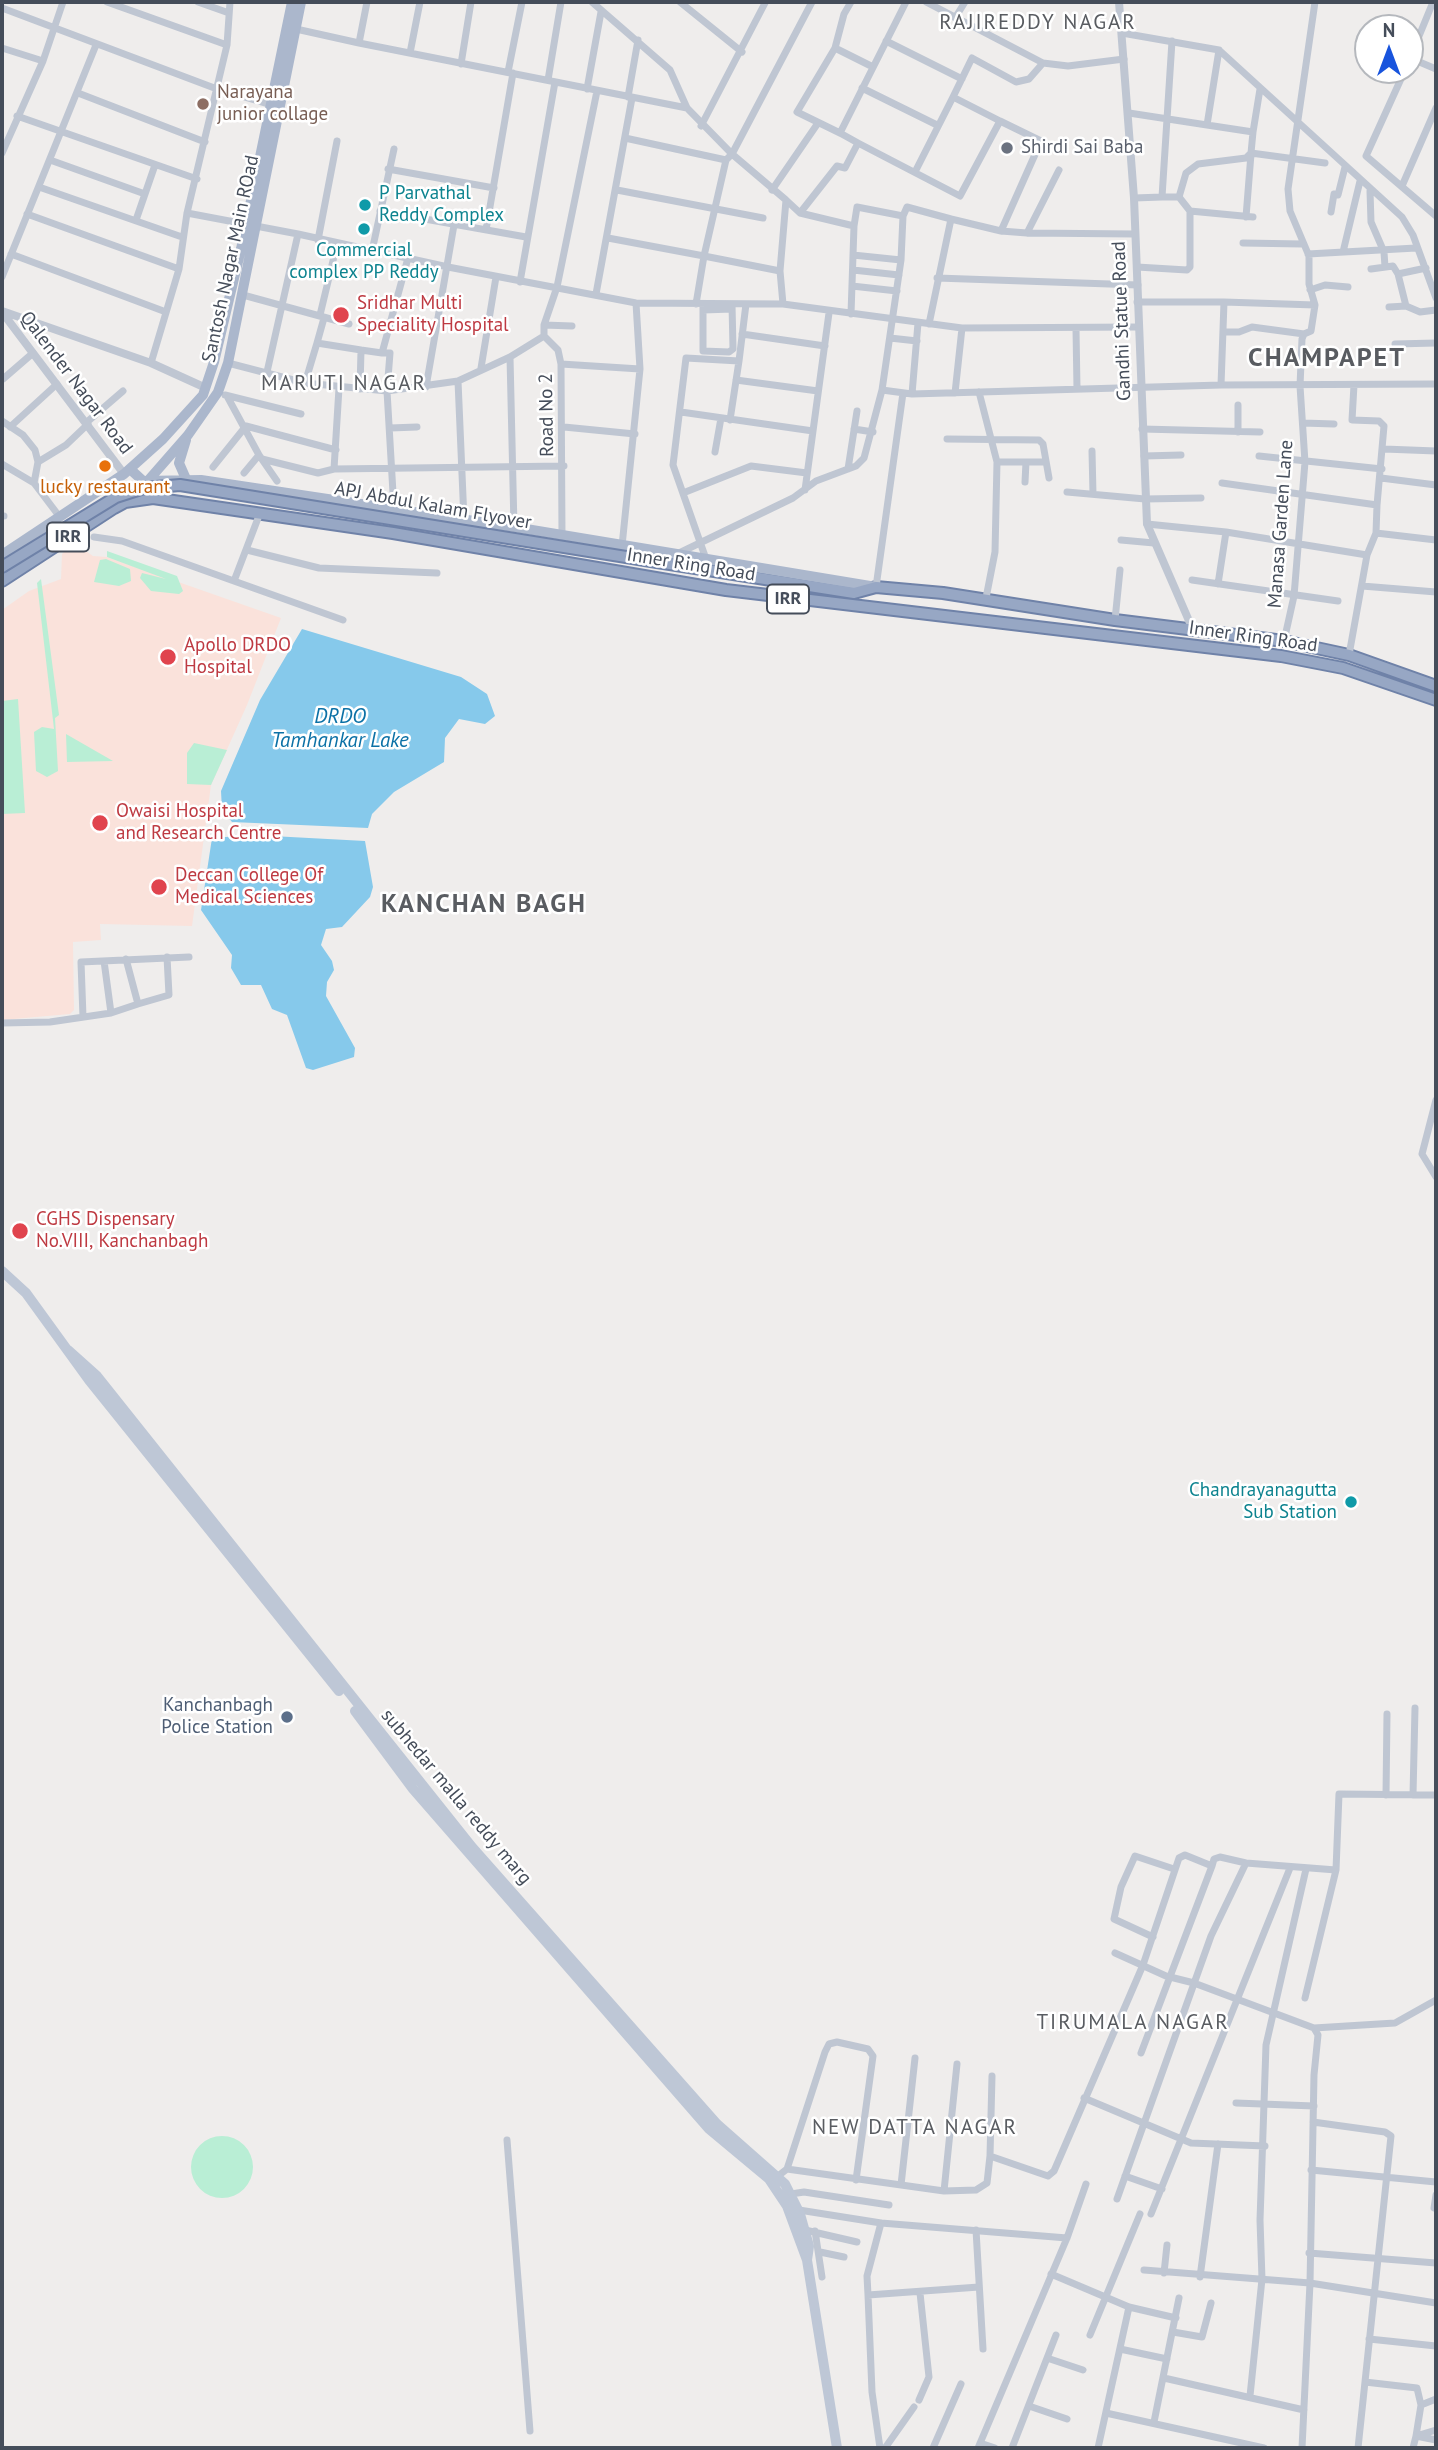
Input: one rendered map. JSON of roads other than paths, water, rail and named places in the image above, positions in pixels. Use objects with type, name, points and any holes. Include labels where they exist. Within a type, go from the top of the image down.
[{"type":"highway","name":"APJ Abdul Kalam Flyover","points":[[2,567],[116,496],[144,488],[180,485],[854,593],[876,587]]},
{"type":"highway","name":"Inner Ring Road","points":[[2,581],[125,502],[153,498],[402,534],[790,599],[1281,656],[1343,668],[1436,700]]},
{"type":"highway","points":[[402,534],[404,513]]},
{"type":"highway","points":[[418,537],[421,516]]},
{"type":"highway","name":"Inner Ring Road","points":[[876,587],[986,598],[1115,620],[1284,641],[1349,654],[1436,686]]},
{"type":"main road","name":"Santosh Nagar Main ROad","points":[[277,107],[292,2]]},
{"type":"main road","name":"Santosh Nagar Main ROad","points":[[127,471],[197,404],[206,388],[252,223],[301,2]]},
{"type":"main road","name":"Santosh Nagar Main ROad","points":[[138,499],[148,481],[223,394],[243,295],[252,223]]},
{"type":"main road","points":[[186,479],[179,463],[188,435]]},
{"type":"main road","points":[[127,471],[148,481]]},
{"type":"main road","name":"IRR","points":[[2,555],[127,471]]},
{"type":"main road","name":"Inner Ring Road","points":[[148,481],[186,479],[421,516],[513,527],[876,587]]},
{"type":"main road","name":"subhedar malla reddy marg","points":[[2,1271],[26,1293],[237,1569],[348,1702],[413,1789],[709,2129],[769,2179],[787,2206],[807,2260],[837,2448]]},
{"type":"main road","name":"subhedar malla reddy marg","points":[[68,1350],[97,1376],[472,1847],[717,2124],[778,2176],[791,2194],[810,2231],[807,2260]]},
{"type":"street","points":[[2,153],[5,139],[43,61],[63,2]]},
{"type":"street","points":[[107,2],[227,45]]},
{"type":"street","points":[[198,2],[229,13]]},
{"type":"street","points":[[151,363],[179,269],[187,213],[227,45],[230,2]]},
{"type":"street","points":[[359,43],[367,2]]},
{"type":"street","points":[[410,53],[421,2]]},
{"type":"street","points":[[460,64],[471,2]]},
{"type":"street","points":[[486,230],[522,2]]},
{"type":"street","points":[[520,282],[552,81],[561,2]]},
{"type":"street","points":[[592,2],[670,70],[687,108],[729,157],[800,213],[854,226]]},
{"type":"street","points":[[680,2],[742,52]]},
{"type":"street","points":[[701,126],[742,52],[764,2]]},
{"type":"street","points":[[732,307],[733,349],[729,352],[703,351],[701,306],[704,256],[729,157],[812,2]]},
{"type":"street","points":[[851,2],[844,14],[835,48],[797,112],[960,195],[1000,121]]},
{"type":"street","points":[[840,133],[906,2]]},
{"type":"street","points":[[926,2],[1043,63],[1068,66],[1124,59]]},
{"type":"street","points":[[955,18],[965,2]]},
{"type":"street","name":"Gandhi Statue Road","points":[[1119,2],[1138,267],[1140,389],[1147,524],[1193,630]]},
{"type":"street","points":[[1137,302],[1315,305],[1310,290],[1308,254],[1302,244],[1289,200],[1315,2]]},
{"type":"street","points":[[1424,24],[1433,2]]},
{"type":"street","points":[[2,8],[217,89],[277,107]]},
{"type":"street","points":[[587,89],[601,12]]},
{"type":"street","points":[[296,29],[687,108]]},
{"type":"street","points":[[1122,33],[1219,50],[1370,191],[1402,217],[1433,277],[1436,297]]},
{"type":"street","points":[[596,294],[617,190],[638,40]]},
{"type":"street","points":[[887,41],[962,79]]},
{"type":"street","points":[[1162,197],[1172,41]]},
{"type":"street","points":[[2,277],[96,45]]},
{"type":"street","points":[[2,48],[43,61]]},
{"type":"street","points":[[835,48],[873,67]]},
{"type":"street","points":[[1207,125],[1219,50]]},
{"type":"street","points":[[915,172],[972,58],[1016,82],[1029,79],[1043,63]]},
{"type":"street","points":[[1399,84],[1366,156],[1436,215]]},
{"type":"street","points":[[863,88],[937,125]]},
{"type":"street","points":[[1190,211],[1249,217],[1251,153],[1260,89]]},
{"type":"street","points":[[544,336],[544,325],[557,286],[597,91]]},
{"type":"street","points":[[78,93],[205,142]]},
{"type":"street","points":[[953,97],[1041,141],[1001,231]]},
{"type":"street","points":[[1402,186],[1436,108]]},
{"type":"street","points":[[1129,113],[1253,132]]},
{"type":"street","points":[[17,116],[197,179]]},
{"type":"street","points":[[772,190],[818,123]]},
{"type":"street","points":[[625,138],[729,157]]},
{"type":"street","points":[[318,240],[337,141]]},
{"type":"street","points":[[800,213],[837,166],[845,168],[858,143]]},
{"type":"street","points":[[372,251],[394,149]]},
{"type":"street","points":[[1251,153],[1325,163]]},
{"type":"street","points":[[1179,197],[1186,173],[1198,164],[1246,158],[1251,153]]},
{"type":"street","points":[[50,160],[145,194]]},
{"type":"street","points":[[136,220],[155,165]]},
{"type":"street","points":[[1331,212],[1334,194],[1338,195],[1345,167]]},
{"type":"street","points":[[388,169],[494,188]]},
{"type":"street","points":[[1027,233],[1059,170]]},
{"type":"street","points":[[1343,253],[1360,181]]},
{"type":"street","points":[[39,187],[182,237]]},
{"type":"street","points":[[617,190],[763,218]]},
{"type":"street","points":[[1370,191],[1371,222],[1382,248],[1385,267]]},
{"type":"street","points":[[1134,198],[1179,197]]},
{"type":"street","points":[[1138,267],[1188,269],[1191,264],[1190,211],[1179,197]]},
{"type":"street","points":[[783,304],[780,271],[786,200]]},
{"type":"street","points":[[851,314],[857,207],[903,216]]},
{"type":"street","points":[[677,554],[805,490],[816,481],[848,469],[864,458],[882,390],[901,260],[903,216],[907,207],[1001,231],[1135,234]]},
{"type":"street","points":[[380,211],[526,237]]},
{"type":"street","points":[[187,213],[252,223],[337,244],[636,303],[732,307],[746,304],[783,304],[829,313],[962,328],[1076,330],[1138,327]]},
{"type":"street","points":[[27,215],[179,269]]},
{"type":"street","points":[[929,324],[951,219]]},
{"type":"street","points":[[426,387],[454,225]]},
{"type":"street","points":[[267,372],[298,234]]},
{"type":"street","points":[[608,238],[780,271]]},
{"type":"street","points":[[1243,243],[1302,244]]},
{"type":"street","points":[[305,383],[317,343],[337,244]]},
{"type":"street","points":[[1308,254],[1416,248]]},
{"type":"street","points":[[11,254],[166,312]]},
{"type":"street","points":[[853,255],[901,260]]},
{"type":"street","points":[[382,353],[408,258]]},
{"type":"street","points":[[1371,269],[1395,266],[1406,306]]},
{"type":"street","points":[[1398,274],[1426,268]]},
{"type":"street","points":[[853,270],[899,275]]},
{"type":"street","points":[[481,368],[496,276]]},
{"type":"street","points":[[937,278],[1138,285]]},
{"type":"street","points":[[1310,290],[1325,285],[1348,287]]},
{"type":"street","points":[[852,286],[897,291]]},
{"type":"street","points":[[243,295],[349,324]]},
{"type":"street","points":[[1221,385],[1224,302]]},
{"type":"street","points":[[622,547],[640,369],[636,303]]},
{"type":"street","points":[[730,419],[746,304]]},
{"type":"street","name":"Manasa Garden Lane","points":[[1284,641],[1294,596],[1301,493],[1306,462],[1300,386],[1304,334],[1311,331],[1315,305]]},
{"type":"street","points":[[1389,307],[1406,306],[1420,312],[1436,310]]},
{"type":"street","points":[[2,311],[151,363],[206,388]]},
{"type":"street","name":"Qalender Nagar Road","points":[[2,311],[127,471]]},
{"type":"street","points":[[805,490],[829,313]]},
{"type":"street","points":[[876,587],[919,323]]},
{"type":"street","points":[[544,325],[572,326]]},
{"type":"street","points":[[1223,332],[1239,332],[1252,327],[1304,334]]},
{"type":"street","points":[[955,393],[962,328]]},
{"type":"street","points":[[1076,330],[1077,389]]},
{"type":"street","points":[[743,334],[825,346]]},
{"type":"street","name":"Road No 2","points":[[228,363],[305,383],[387,391],[458,381],[481,368],[510,357],[544,336],[558,350],[561,364],[564,427],[562,536]]},
{"type":"street","points":[[890,338],[917,341]]},
{"type":"street","points":[[317,343],[390,353],[387,391],[393,493]]},
{"type":"street","points":[[1395,344],[1436,344]]},
{"type":"street","points":[[360,389],[361,350]]},
{"type":"street","points":[[3,379],[33,353]]},
{"type":"street","points":[[510,357],[513,527]]},
{"type":"street","points":[[706,559],[673,465],[686,358],[739,361]]},
{"type":"street","points":[[561,364],[640,369]]},
{"type":"street","points":[[736,380],[818,391]]},
{"type":"street","points":[[458,381],[464,520]]},
{"type":"street","points":[[10,427],[57,384]]},
{"type":"street","points":[[882,390],[955,393],[1221,385],[1436,384]]},
{"type":"street","points":[[1349,654],[1367,555],[1376,533],[1384,449],[1382,422],[1352,420],[1354,385]]},
{"type":"street","points":[[334,469],[339,388]]},
{"type":"street","points":[[38,462],[66,445],[123,391]]},
{"type":"street","points":[[979,392],[997,462],[995,552],[986,598]]},
{"type":"street","points":[[223,394],[301,414]]},
{"type":"street","points":[[223,394],[246,426],[260,457],[277,481]]},
{"type":"street","points":[[1238,405],[1238,432]]},
{"type":"street","points":[[848,469],[857,411]]},
{"type":"street","points":[[681,412],[813,431]]},
{"type":"street","points":[[715,452],[721,418]]},
{"type":"street","points":[[2,421],[29,443],[38,462],[34,483]]},
{"type":"street","points":[[1303,423],[1334,424]]},
{"type":"street","points":[[246,426],[336,450]]},
{"type":"street","points":[[214,467],[246,426]]},
{"type":"street","points":[[390,428],[417,427]]},
{"type":"street","points":[[564,427],[635,434]]},
{"type":"street","points":[[854,429],[873,432]]},
{"type":"street","points":[[1142,429],[1260,432]]},
{"type":"street","points":[[947,439],[1039,440],[1043,444],[1044,462],[1049,478]]},
{"type":"street","points":[[1384,449],[1436,451]]},
{"type":"street","points":[[1091,451],[1093,494]]},
{"type":"street","points":[[1144,456],[1181,455]]},
{"type":"street","points":[[1259,456],[1382,474],[1436,485]]},
{"type":"street","points":[[260,457],[318,473],[334,469],[462,470],[564,466]]},
{"type":"street","points":[[244,473],[260,457]]},
{"type":"street","points":[[997,462],[1044,462]]},
{"type":"street","points":[[1025,482],[1026,462]]},
{"type":"street","points":[[2,464],[34,483],[59,516]]},
{"type":"street","points":[[683,493],[751,466],[807,473]]},
{"type":"street","points":[[1222,483],[1377,505]]},
{"type":"street","points":[[1067,492],[1145,499],[1200,498]]},
{"type":"street","points":[[234,581],[260,513]]},
{"type":"street","points":[[1147,524],[1226,532],[1367,555]]},
{"type":"street","points":[[86,526],[97,540],[122,541],[342,620]]},
{"type":"street","points":[[1218,584],[1226,532]]},
{"type":"street","points":[[1376,533],[1436,540]]},
{"type":"street","points":[[1121,540],[1154,543]]},
{"type":"street","points":[[247,550],[319,568],[437,573]]},
{"type":"street","points":[[1115,620],[1120,570]]},
{"type":"street","points":[[1192,580],[1338,601]]},
{"type":"street","points":[[1362,586],[1436,592]]},
{"type":"street","points":[[2,1023],[50,1022],[111,1013],[169,995],[167,957]]},
{"type":"street","points":[[82,1017],[81,962],[189,957]]},
{"type":"street","points":[[126,959],[138,1004]]},
{"type":"street","points":[[104,961],[111,1013]]},
{"type":"street","points":[[1436,1106],[1422,1154],[1436,1177]]},
{"type":"street","points":[[1413,1795],[1415,1708]]},
{"type":"street","points":[[1386,1795],[1387,1714]]},
{"type":"street","points":[[1305,1998],[1336,1870],[1339,1794],[1436,1795]]},
{"type":"street","points":[[990,2156],[1048,2176],[1054,2171],[1143,1965],[1179,1858],[1185,1855],[1212,1866]]},
{"type":"street","points":[[1153,1937],[1114,1919],[1121,1887],[1135,1856],[1174,1869]]},
{"type":"street","points":[[1141,2053],[1217,1857],[1290,1868],[1336,1870]]},
{"type":"street","points":[[1117,2199],[1211,1936],[1246,1863]]},
{"type":"street","points":[[1151,2214],[1290,1868]]},
{"type":"street","points":[[1250,2396],[1262,2279],[1260,2220],[1265,2146],[1263,2103],[1266,2045],[1275,2015],[1306,1869]]},
{"type":"street","points":[[1115,1953],[1171,1978],[1194,1983],[1314,2028],[1395,2023],[1436,2000]]},
{"type":"street","points":[[1302,2448],[1318,2035],[1314,2028]]},
{"type":"street","points":[[778,2176],[788,2168],[825,2052],[829,2044],[837,2042],[868,2049],[873,2056],[856,2180]]},
{"type":"street","points":[[901,2185],[915,2058]]},
{"type":"street","points":[[944,2191],[957,2064]]},
{"type":"street","points":[[788,2168],[944,2191],[983,2188],[989,2178],[992,2076]]},
{"type":"street","points":[[1084,2098],[1144,2122],[1182,2141],[1265,2146]]},
{"type":"street","points":[[1236,2103],[1314,2106]]},
{"type":"street","points":[[1313,2122],[1390,2134],[1392,2139],[1358,2448]]},
{"type":"street","points":[[507,2140],[530,2431]]},
{"type":"street","points":[[1200,2277],[1218,2144]]},
{"type":"street","points":[[1311,2170],[1436,2182]]},
{"type":"street","points":[[1125,2176],[1162,2189]]},
{"type":"street","points":[[995,2448],[979,2446],[1068,2238],[1086,2184]]},
{"type":"street","points":[[791,2194],[804,2192],[889,2205]]},
{"type":"street","points":[[1434,2208],[1436,2195]]},
{"type":"street","points":[[799,2210],[881,2223],[1068,2238]]},
{"type":"street","points":[[1090,2335],[1140,2214]]},
{"type":"street","points":[[880,2448],[872,2392],[867,2276],[881,2223]]},
{"type":"street","points":[[976,2230],[982,2349]]},
{"type":"street","points":[[810,2231],[857,2242]]},
{"type":"street","points":[[810,2231],[820,2252],[822,2277]]},
{"type":"street","points":[[1164,2273],[1167,2245]]},
{"type":"street","points":[[820,2252],[844,2257]]},
{"type":"street","points":[[1309,2253],[1436,2263]]},
{"type":"street","points":[[1144,2270],[1200,2277],[1310,2283],[1436,2303]]},
{"type":"street","points":[[1051,2274],[1129,2307],[1176,2318]]},
{"type":"street","points":[[868,2295],[979,2287]]},
{"type":"street","points":[[885,2448],[917,2403],[929,2376],[920,2293]]},
{"type":"street","points":[[1154,2422],[1179,2298]]},
{"type":"street","points":[[1173,2332],[1202,2337],[1212,2303]]},
{"type":"street","points":[[1098,2448],[1129,2307]]},
{"type":"street","points":[[1012,2448],[1056,2335]]},
{"type":"street","points":[[1369,2339],[1436,2346]]},
{"type":"street","points":[[1120,2349],[1167,2359]]},
{"type":"street","points":[[1047,2358],[1083,2370]]},
{"type":"street","points":[[1164,2378],[1304,2410]]},
{"type":"street","points":[[1365,2382],[1417,2388],[1422,2405],[1413,2448]]},
{"type":"street","points":[[933,2448],[961,2384]]},
{"type":"street","points":[[1422,2405],[1436,2399]]},
{"type":"street","points":[[1029,2406],[1067,2419]]},
{"type":"street","points":[[1106,2413],[1154,2422],[1238,2445],[1264,2448]]},
{"type":"street","points":[[1416,2437],[1436,2430]]},
{"type":"street","points":[[1416,2437],[1436,2440]]},
{"type":"water","name":"DRDO Tamhankar Lake","points":[[302,629],[461,677],[487,694],[495,716],[485,724],[459,719],[445,738],[444,762],[394,792],[372,814],[368,828],[232,822],[222,810],[221,791],[260,700]]},
{"type":"water","points":[[253,835],[365,841],[373,887],[370,897],[342,927],[326,929],[321,945],[332,961],[334,970],[327,982],[326,996],[355,1048],[354,1057],[313,1070],[306,1068],[287,1015],[272,1009],[261,985],[241,985],[231,968],[232,955],[201,910],[212,838]]},
{"type":"place","name":"Narayana junior collage","points":[[203,104]]},
{"type":"place","name":"Shirdi Sai Baba","points":[[1007,148]]},
{"type":"place","name":"P Parvathal Reddy Complex","points":[[365,205]]},
{"type":"place","name":"Commercial complex PP Reddy","points":[[364,229]]},
{"type":"place","name":"Sridhar Multi Speciality Hospital","points":[[341,315]]},
{"type":"place","name":"lucky restaurant","points":[[105,466]]},
{"type":"place","name":"Apollo DRDO Hospital","points":[[168,657]]},
{"type":"place","name":"Owaisi Hospital and Research Centre","points":[[100,823]]},
{"type":"place","name":"Deccan College Of Medical Sciences","points":[[159,887]]},
{"type":"place","name":"CGHS Dispensary No.VIII, Kanchanbagh","points":[[20,1231]]},
{"type":"place","name":"Chandrayanagutta Sub Station","points":[[1351,1502]]},
{"type":"place","name":"Kanchanbagh Police Station","points":[[287,1717]]},
{"type":"district","name":"RAJIREDDY NAGAR","points":[[1038,23]]},
{"type":"district","name":"CHAMPAPET","points":[[1327,359]]},
{"type":"district","name":"MARUTI NAGAR","points":[[344,384]]},
{"type":"district","name":"KANCHAN BAGH","points":[[484,905]]},
{"type":"district","name":"TIRUMALA NAGAR","points":[[1133,2023]]},
{"type":"district","name":"NEW DATTA NAGAR","points":[[915,2128]]}]
